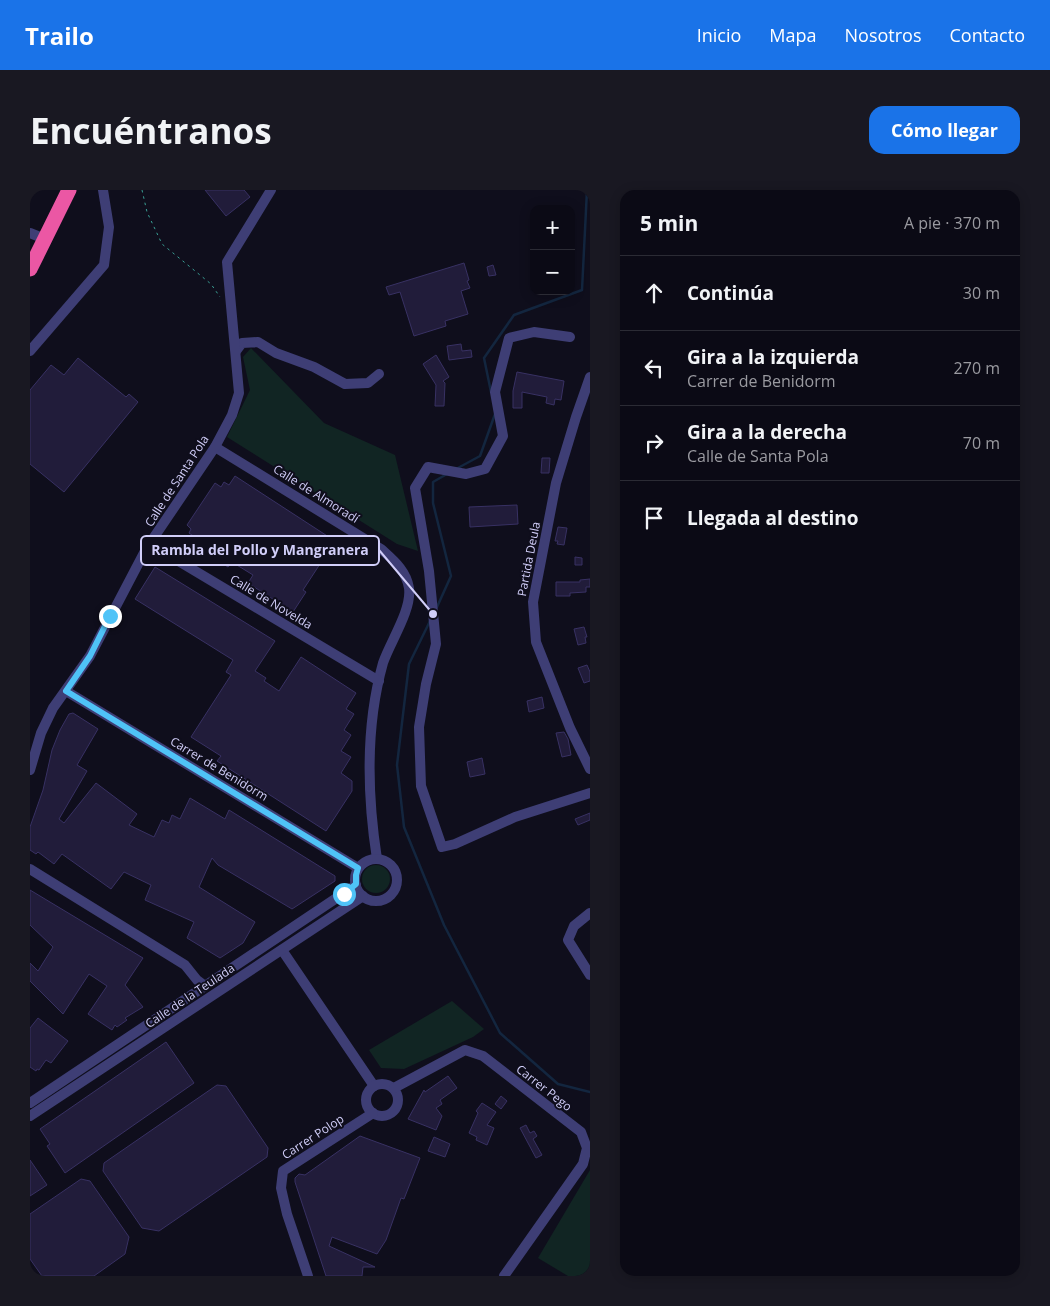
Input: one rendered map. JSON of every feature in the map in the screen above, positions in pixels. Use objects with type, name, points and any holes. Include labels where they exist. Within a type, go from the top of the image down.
[{"type":"highway","points":[[30,268],[69,190]]},
{"type":"street","points":[[30,351],[104,266],[109,227],[103,190]]},
{"type":"street","name":"Calle de Santa Pola","points":[[30,770],[41,733],[53,708],[90,656],[150,544],[216,446],[232,415],[239,393],[227,262],[271,190]]},
{"type":"street","points":[[30,233],[45,239]]},
{"type":"street","points":[[570,337],[534,332],[509,338],[495,392],[503,436],[485,469],[466,474],[428,467],[415,488],[429,572],[436,644],[426,684],[419,728],[421,786],[442,847],[455,844],[515,817],[590,793]]},
{"type":"street","points":[[236,351],[242,343],[258,342],[276,352],[314,367],[345,384],[368,383],[380,374]]},
{"type":"street","name":"Partida Deula","points":[[590,377],[556,482],[533,602],[536,642],[570,728],[590,769]]},
{"type":"street","name":"Calle de Almoradí","points":[[216,446],[381,548],[400,567],[409,588],[406,609],[384,662],[371,716],[369,754],[372,823],[378,859]]},
{"type":"street","name":"Calle de Novelda","points":[[150,544],[379,681]]},
{"type":"street","name":"Carrer de Benidorm","points":[[66,691],[358,868]]},
{"type":"street","points":[[378,859],[392,867],[396,873],[396,885],[393,892],[383,899],[376,900],[363,896],[356,884],[356,875],[358,868],[367,861],[378,859]]},
{"type":"street","points":[[30,869],[185,965],[197,980],[205,986]]},
{"type":"street","name":"Calle de la Teulada","points":[[30,1103],[356,884]]},
{"type":"street","name":"Calle de la Teulada","points":[[30,1116],[363,896]]},
{"type":"street","points":[[590,913],[574,926],[568,940],[590,974]]},
{"type":"street","points":[[282,950],[374,1086]]},
{"type":"street","name":"Carrer Pego","points":[[394,1088],[466,1050],[483,1056],[581,1132],[587,1148],[583,1164],[504,1276]]},
{"type":"street","points":[[381,1083],[394,1088],[399,1098],[396,1110],[384,1116],[373,1113],[367,1105],[366,1099],[369,1091],[381,1083]]},
{"type":"street","name":"Carrer Polop","points":[[308,1276],[287,1214],[281,1188],[283,1171],[373,1113]]},
{"type":"path","points":[[142,190],[147,212],[162,244],[211,284],[221,298]]},
{"type":"green space","points":[[251,348],[324,423],[395,455],[418,551],[397,544],[227,437],[250,390],[243,357]]},
{"type":"green space","points":[[376,865],[386,869],[390,879],[386,889],[376,893],[366,889],[362,879],[366,869]]},
{"type":"green space","points":[[452,1001],[484,1029],[473,1037],[404,1069],[381,1068],[369,1050]]},
{"type":"green space","points":[[590,1170],[590,1271],[587,1276],[568,1276],[538,1258]]},
{"type":"building","points":[[205,190],[244,190],[250,197],[226,216]]},
{"type":"building","points":[[464,263],[470,288],[461,291],[468,314],[445,321],[446,326],[414,336],[400,292],[389,295],[386,287]]},
{"type":"building","points":[[493,265],[496,275],[489,276],[487,267]]},
{"type":"building","points":[[461,344],[462,351],[471,350],[472,357],[449,360],[447,346]]},
{"type":"building","points":[[436,355],[449,377],[443,381],[445,383],[444,406],[435,406],[436,385],[423,364]]},
{"type":"building","points":[[78,358],[126,397],[129,394],[138,402],[64,492],[30,464],[30,390],[51,365],[64,375]]},
{"type":"building","points":[[517,372],[564,381],[561,400],[555,399],[554,405],[546,403],[547,397],[522,392],[522,408],[513,408],[513,391]]},
{"type":"building","points":[[542,458],[550,458],[549,473],[541,473]]},
{"type":"building","points":[[235,476],[335,541],[303,590],[306,592],[293,612],[248,583],[253,575],[232,562],[228,567],[208,554],[211,548],[189,533],[191,529],[187,525],[215,483],[221,487],[224,482],[229,485]]},
{"type":"building","points":[[517,505],[518,524],[470,527],[469,507]]},
{"type":"building","points":[[558,527],[567,528],[564,545],[557,544],[558,541],[555,541]]},
{"type":"building","points":[[575,557],[582,558],[582,565],[575,565]]},
{"type":"building","points":[[155,567],[275,641],[255,671],[266,678],[264,681],[279,691],[301,657],[356,693],[346,709],[354,714],[344,730],[351,735],[341,751],[351,757],[341,773],[352,781],[352,791],[326,831],[217,761],[221,756],[191,737],[231,675],[226,672],[233,660],[135,599]]},
{"type":"building","points":[[590,579],[590,587],[586,587],[586,592],[570,593],[570,596],[556,596],[556,582],[580,582],[580,580]]},
{"type":"building","points":[[584,627],[587,637],[585,637],[586,643],[578,645],[574,629]]},
{"type":"building","points":[[587,665],[590,672],[590,681],[584,683],[578,668]]},
{"type":"building","points":[[542,697],[544,708],[529,712],[527,701]]},
{"type":"building","points":[[73,713],[98,729],[77,765],[87,771],[59,819],[64,823],[96,783],[137,814],[129,825],[154,837],[162,820],[169,823],[172,815],[180,819],[190,798],[225,819],[229,810],[335,876],[335,881],[292,909],[218,865],[212,858],[199,887],[255,922],[243,943],[220,958],[187,938],[194,922],[145,900],[151,885],[124,872],[111,889],[62,854],[54,864],[38,852],[36,854],[30,850],[30,827],[43,790],[52,750],[69,714]]},
{"type":"building","points":[[564,732],[568,739],[571,755],[562,757],[556,733]]},
{"type":"building","points":[[482,758],[485,774],[470,777],[467,762]]},
{"type":"building","points":[[590,813],[590,820],[578,825],[575,819]]},
{"type":"building","points":[[30,890],[143,958],[125,985],[143,1007],[125,1018],[127,1020],[117,1027],[115,1025],[112,1030],[88,1014],[107,986],[89,974],[63,1014],[30,981],[30,963],[38,971],[53,947],[30,925]]},
{"type":"building","points":[[38,1018],[68,1041],[51,1063],[46,1060],[39,1070],[37,1069],[36,1071],[30,1067],[30,1028]]},
{"type":"building","points":[[166,1042],[194,1083],[65,1173],[47,1146],[50,1144],[40,1129]]},
{"type":"building","points":[[448,1076],[457,1088],[440,1100],[442,1104],[436,1108],[442,1116],[436,1130],[408,1119],[424,1090],[425,1092]]},
{"type":"building","points":[[217,1085],[226,1086],[268,1148],[267,1157],[159,1231],[142,1228],[103,1171],[104,1163]]},
{"type":"building","points":[[501,1096],[507,1101],[501,1109],[495,1104]]},
{"type":"building","points":[[482,1103],[496,1112],[487,1125],[494,1128],[487,1145],[476,1140],[477,1137],[469,1133],[478,1113],[476,1111]]},
{"type":"building","points":[[526,1125],[530,1133],[534,1131],[537,1136],[533,1139],[542,1155],[536,1158],[520,1128]]},
{"type":"building","points":[[360,1136],[420,1158],[404,1199],[401,1198],[386,1240],[377,1254],[332,1237],[329,1246],[375,1267],[363,1267],[362,1276],[326,1276],[295,1178],[299,1174],[305,1175]]},
{"type":"building","points":[[434,1137],[450,1144],[445,1157],[428,1151]]},
{"type":"building","points":[[30,1160],[47,1185],[30,1196]]},
{"type":"building","points":[[81,1179],[90,1181],[129,1237],[125,1254],[94,1276],[42,1276],[30,1259],[30,1214]]},
{"type":"waterway","points":[[491,392],[484,358],[514,315],[582,290],[587,190]]},
{"type":"waterway","points":[[456,469],[480,456],[495,414]]},
{"type":"waterway","points":[[437,607],[451,576],[433,503],[433,482],[447,474]]},
{"type":"waterway","points":[[430,621],[409,664],[397,765],[404,827],[444,925],[500,1033],[558,1084],[590,1092]]},
{"type":"place","name":"Rambla del Pollo y Mangranera","points":[[433,614]]},
{"type":"route","points":[[110,616],[90,656],[66,691],[358,868],[356,884],[344,894]]}]
